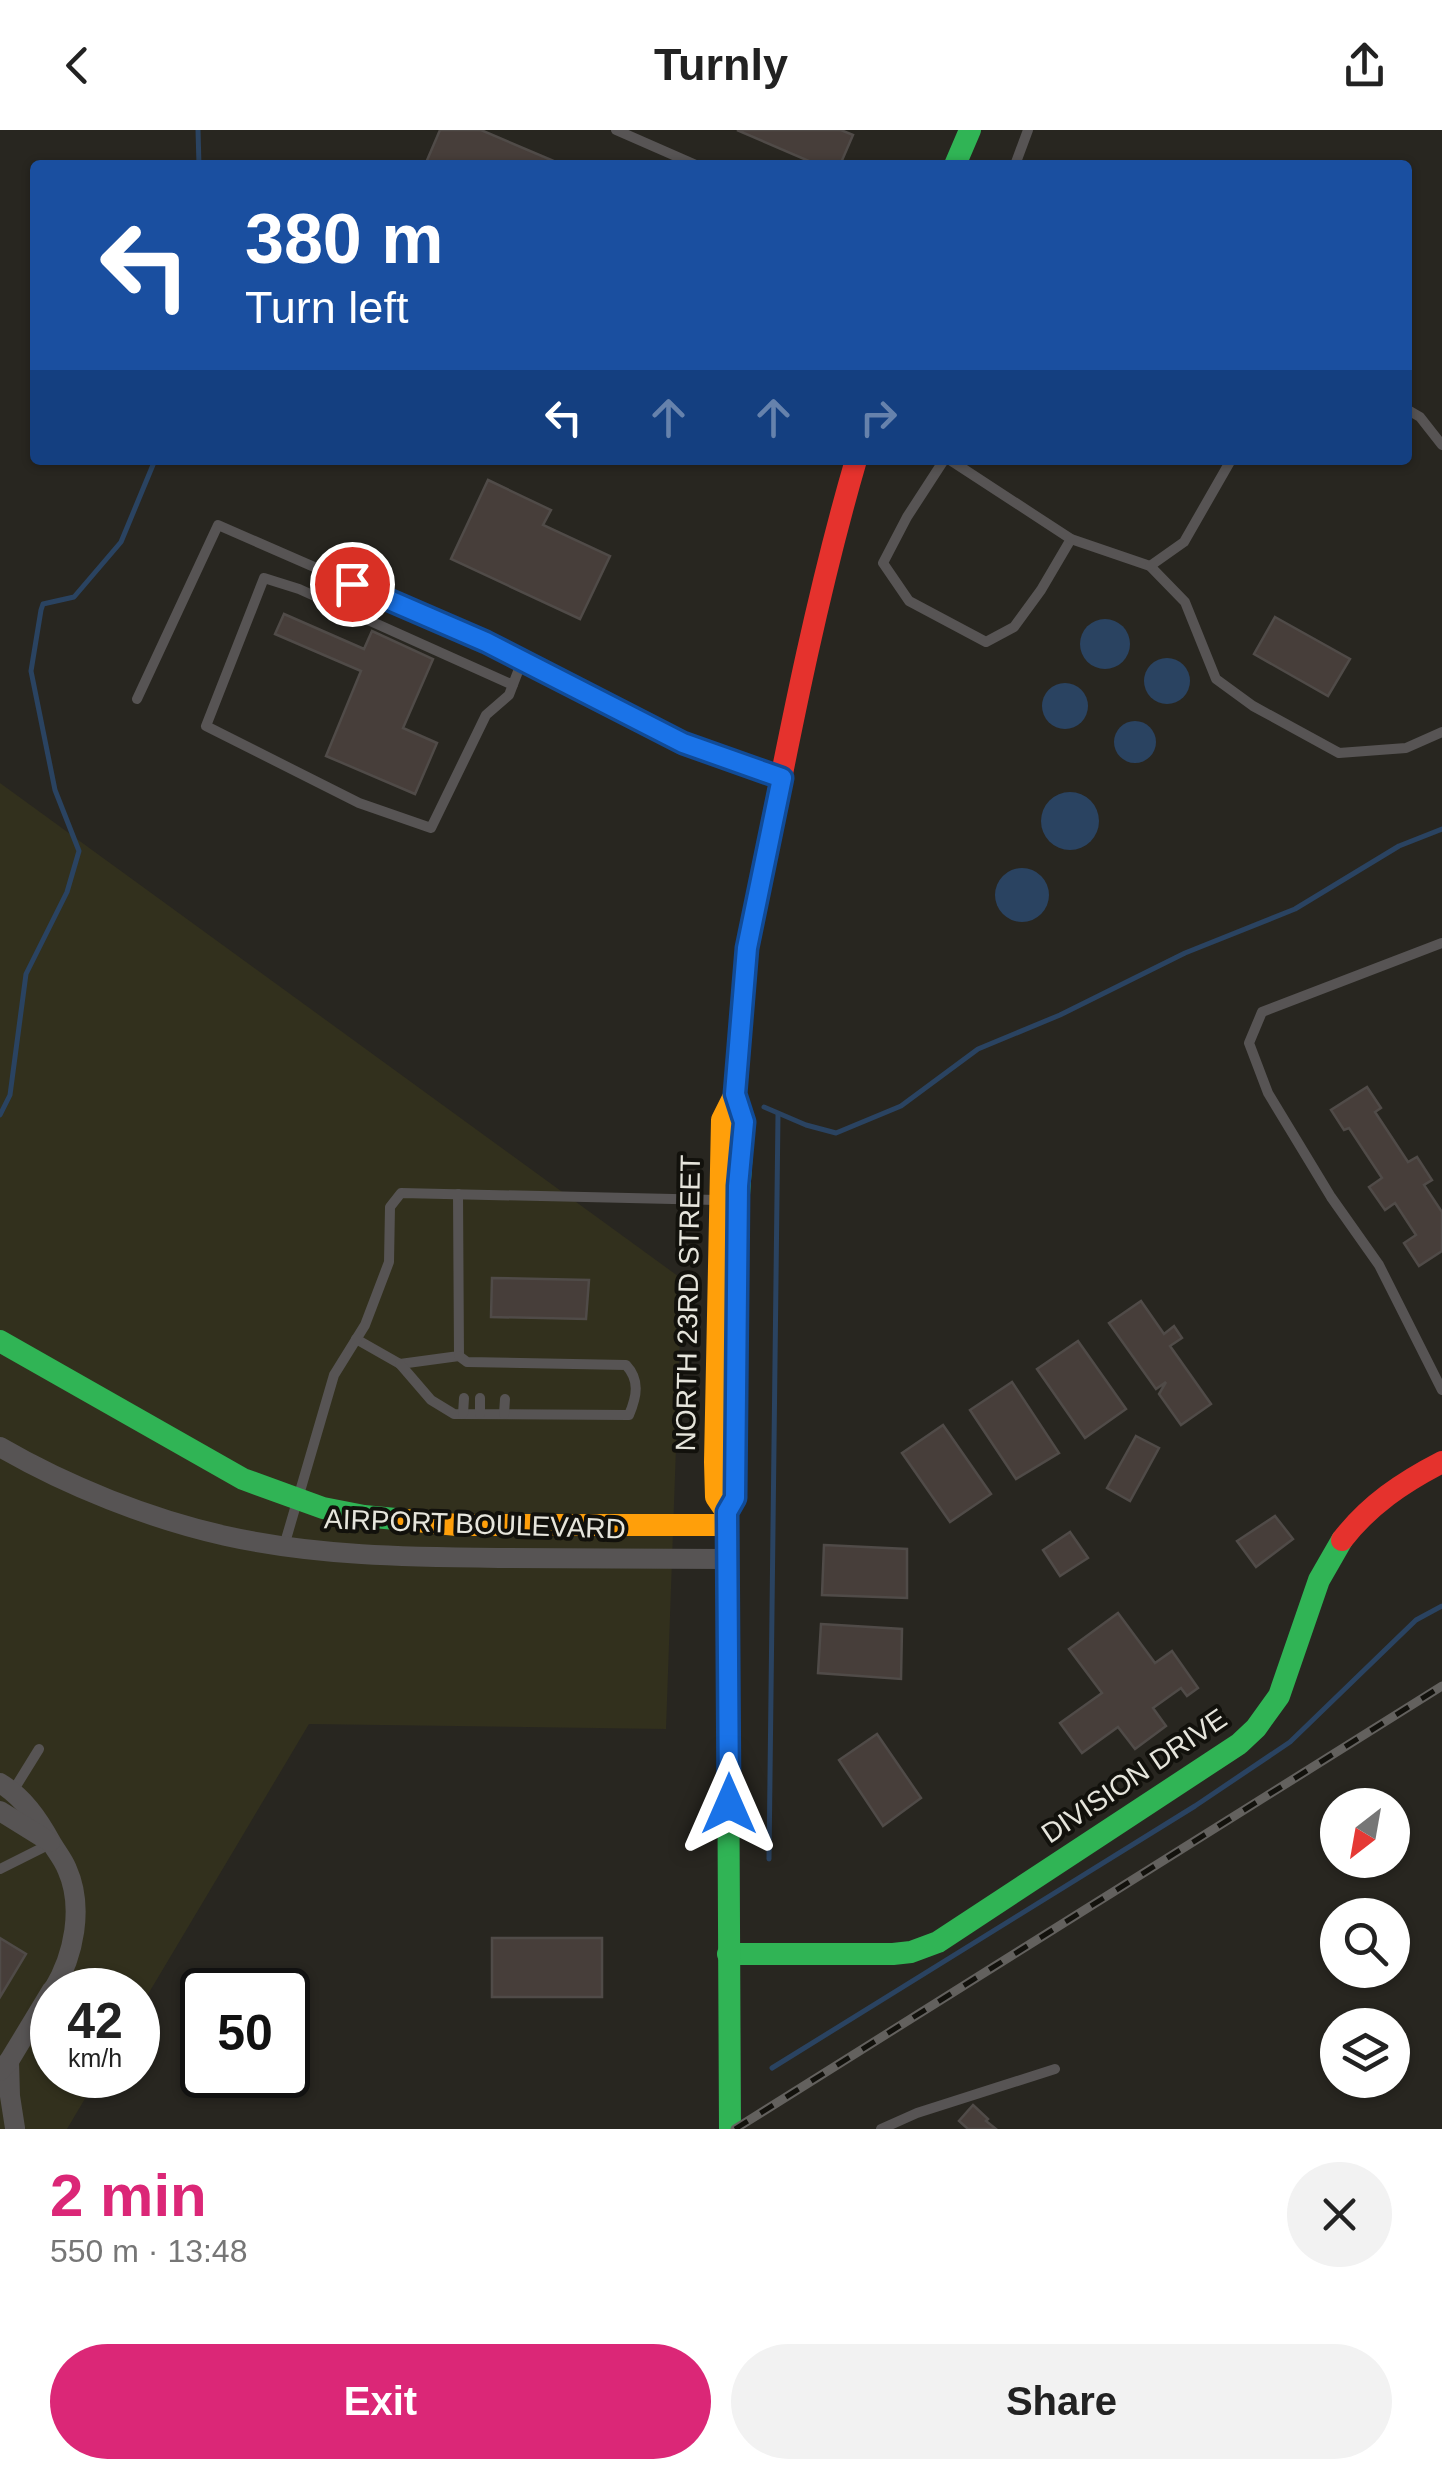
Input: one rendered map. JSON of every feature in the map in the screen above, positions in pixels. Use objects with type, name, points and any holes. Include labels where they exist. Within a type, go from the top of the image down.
[{"type":"main road","points":[[957,160],[970,130]]},
{"type":"main road","name":"NORTH 23RD STREET","points":[[727,1519],[716,1498],[714,1462],[722,1120],[735,1094],[747,948],[806,657],[855,465]]},
{"type":"main road","name":"NORTH 23RD STREET","points":[[730,2129],[727,1519],[735,1498],[738,1186],[744,1122],[735,1094]]},
{"type":"main road","name":"AIRPORT BOULEVARD","points":[[0,1340],[243,1479],[323,1508],[457,1525],[727,1519]]},
{"type":"main road","name":"DIVISION DRIVE","points":[[728,1954],[893,1954],[938,1942],[1238,1744],[1268,1716],[1285,1689],[1310,1604],[1335,1548],[1387,1495],[1442,1462]]},
{"type":"street","name":"AIRPORT BOULEVARD","points":[[0,1447],[132,1507],[224,1536],[284,1546],[393,1557],[728,1559]]},
{"type":"street","points":[[7,1787],[40,1820],[68,1870],[76,1906],[70,1950],[62,1968]]},
{"type":"street","points":[[0,1811],[52,1843]]},
{"type":"street","points":[[10,2125],[4,2066],[30,2026]]},
{"type":"lane","points":[[616,130],[685,160]]},
{"type":"lane","points":[[1016,160],[1028,130]]},
{"type":"lane","points":[[1412,412],[1442,445]]},
{"type":"lane","points":[[943,465],[907,517],[883,563],[909,601],[986,642],[1014,627],[1041,590],[1070,538]]},
{"type":"lane","points":[[955,465],[1070,538],[1150,566],[1185,602],[1216,679],[1253,706],[1339,753],[1406,748],[1442,732]]},
{"type":"lane","points":[[1150,566],[1184,542],[1228,465]]},
{"type":"lane","points":[[137,699],[218,525],[486,642],[683,743],[782,778]]},
{"type":"lane","points":[[513,685],[298,589],[264,578],[206,726],[358,803],[431,828],[486,715],[509,696],[522,661]]},
{"type":"lane","points":[[1442,943],[1262,1012],[1249,1042],[1268,1092],[1331,1198],[1379,1265],[1442,1390]]},
{"type":"lane","points":[[284,1546],[334,1375],[364,1325],[389,1262],[390,1207],[401,1193],[718,1200]]},
{"type":"lane","points":[[458,1194],[466,1375]]},
{"type":"lane","points":[[356,1340],[400,1364],[430,1400],[454,1414],[629,1414],[637,1397],[635,1374],[626,1365],[463,1359],[400,1364]]},
{"type":"lane","points":[[481,1375],[482,1361]]},
{"type":"lane","points":[[505,1362],[505,1376]]},
{"type":"lane","points":[[526,1362],[526,1376]]},
{"type":"lane","points":[[551,1363],[551,1377]]},
{"type":"lane","points":[[573,1363],[574,1378]]},
{"type":"lane","points":[[597,1378],[598,1364]]},
{"type":"lane","points":[[615,1379],[616,1364]]},
{"type":"lane","points":[[463,1414],[464,1398]]},
{"type":"lane","points":[[480,1398],[480,1414]]},
{"type":"lane","points":[[504,1398],[504,1414]]},
{"type":"lane","points":[[550,1399],[550,1414]]},
{"type":"lane","points":[[526,1400],[526,1414]]},
{"type":"lane","points":[[574,1400],[574,1414]]},
{"type":"lane","points":[[595,1414],[596,1400]]},
{"type":"lane","points":[[614,1401],[614,1414]]},
{"type":"lane","points":[[7,1787],[39,1748]]},
{"type":"lane","points":[[0,1869],[52,1843]]},
{"type":"lane","points":[[881,2129],[917,2113],[1055,2070]]},
{"type":"shaded area","points":[[0,783],[682,1279],[666,1729],[309,1724],[160,1974],[160,1968],[30,1968],[30,2098],[85,2098],[67,2129],[0,2129]]},
{"type":"water","points":[[1105,619],[1122,627],[1130,644],[1122,661],[1105,669],[1088,661],[1080,644],[1088,627]]},
{"type":"water","points":[[1167,658],[1183,665],[1190,681],[1183,697],[1167,704],[1151,697],[1144,681],[1151,665]]},
{"type":"water","points":[[1065,683],[1081,690],[1088,706],[1081,722],[1065,729],[1049,722],[1042,706],[1049,690]]},
{"type":"water","points":[[1135,721],[1150,727],[1156,742],[1150,757],[1135,763],[1120,757],[1114,742],[1120,727]]},
{"type":"water","points":[[1070,792],[1090,801],[1099,821],[1090,841],[1070,850],[1050,841],[1041,821],[1050,801]]},
{"type":"water","points":[[1022,868],[1041,876],[1049,895],[1041,914],[1022,922],[1003,914],[995,895],[1003,876]]},
{"type":"building","points":[[440,130],[481,130],[551,160],[427,160]]},
{"type":"building","points":[[737,130],[841,130],[853,135],[842,160],[806,160]]},
{"type":"building","points":[[488,480],[551,510],[543,525],[610,556],[580,619],[451,559]]},
{"type":"building","points":[[284,614],[364,649],[372,631],[433,659],[403,728],[437,743],[415,794],[326,756],[361,671],[275,634]]},
{"type":"building","points":[[1275,617],[1350,659],[1328,696],[1254,654]]},
{"type":"building","points":[[1367,1087],[1381,1108],[1375,1112],[1408,1162],[1417,1157],[1432,1180],[1424,1185],[1442,1212],[1442,1251],[1419,1266],[1404,1243],[1416,1235],[1395,1203],[1385,1210],[1369,1187],[1382,1178],[1349,1128],[1344,1130],[1331,1110]]},
{"type":"building","points":[[492,1278],[589,1280],[586,1319],[491,1317]]},
{"type":"building","points":[[1141,1301],[1164,1334],[1174,1326],[1182,1338],[1170,1346],[1211,1404],[1181,1425],[1159,1394],[1166,1382],[1156,1389],[1109,1323]]},
{"type":"building","points":[[1078,1341],[1126,1409],[1085,1438],[1037,1369]]},
{"type":"building","points":[[1012,1382],[1059,1453],[1016,1479],[970,1410]]},
{"type":"building","points":[[943,1425],[991,1494],[950,1522],[902,1453]]},
{"type":"building","points":[[1136,1436],[1159,1448],[1130,1501],[1107,1488]]},
{"type":"building","points":[[1275,1516],[1293,1539],[1256,1567],[1237,1541]]},
{"type":"building","points":[[1070,1532],[1088,1558],[1060,1576],[1043,1550]]},
{"type":"building","points":[[824,1545],[907,1549],[907,1598],[822,1595]]},
{"type":"building","points":[[1118,1613],[1155,1663],[1172,1651],[1198,1688],[1187,1696],[1181,1688],[1153,1708],[1166,1726],[1135,1749],[1118,1727],[1082,1753],[1060,1723],[1102,1693],[1069,1649]]},
{"type":"building","points":[[821,1624],[902,1629],[901,1679],[818,1673]]},
{"type":"building","points":[[877,1734],[921,1798],[883,1826],[839,1760]]},
{"type":"building","points":[[0,1938],[26,1954],[0,1997]]},
{"type":"building","points":[[492,1938],[602,1938],[602,1997],[492,1997]]},
{"type":"building","points":[[973,2105],[996,2129],[968,2129],[959,2121]]},
{"type":"waterway","points":[[198,130],[199,160]]},
{"type":"waterway","points":[[0,1115],[10,1095],[26,974],[67,892],[79,851],[55,790],[31,671],[41,610],[43,604],[74,597],[121,542],[153,465]]},
{"type":"waterway","points":[[764,1107],[836,1133],[901,1106],[978,1049],[1060,1015],[1185,953],[1295,909],[1399,846],[1442,829]]},
{"type":"waterway","points":[[769,1859],[778,1114]]},
{"type":"waterway","points":[[772,2068],[1195,1806],[1290,1742],[1416,1620],[1442,1606]]},
{"type":"railway","points":[[735,2129],[1442,1686]]},
{"type":"traffic: fast","points":[[957,160],[970,130]]},
{"type":"traffic: fast","points":[[735,1094],[744,1122],[738,1209]]},
{"type":"traffic: fast","points":[[0,1341],[243,1479],[323,1508],[406,1520]]},
{"type":"traffic: fast","points":[[730,2129],[727,1513],[735,1495]]},
{"type":"traffic: fast","points":[[728,1954],[893,1954],[938,1942],[1239,1744],[1279,1696],[1319,1580],[1342,1540]]},
{"type":"traffic: slow","points":[[727,1513],[716,1497],[715,1462],[722,1120],[735,1094],[748,943]]},
{"type":"traffic: slow","points":[[406,1520],[457,1525],[727,1525]]},
{"type":"traffic: jam","points":[[748,943],[810,640],[855,465]]},
{"type":"traffic: jam","points":[[1342,1540],[1388,1495],[1442,1462]]},
{"type":"route","points":[[352,584],[486,642],[683,743],[782,778],[747,948],[735,1094],[744,1122],[738,1186],[735,1498],[727,1512],[729,1804]]}]
